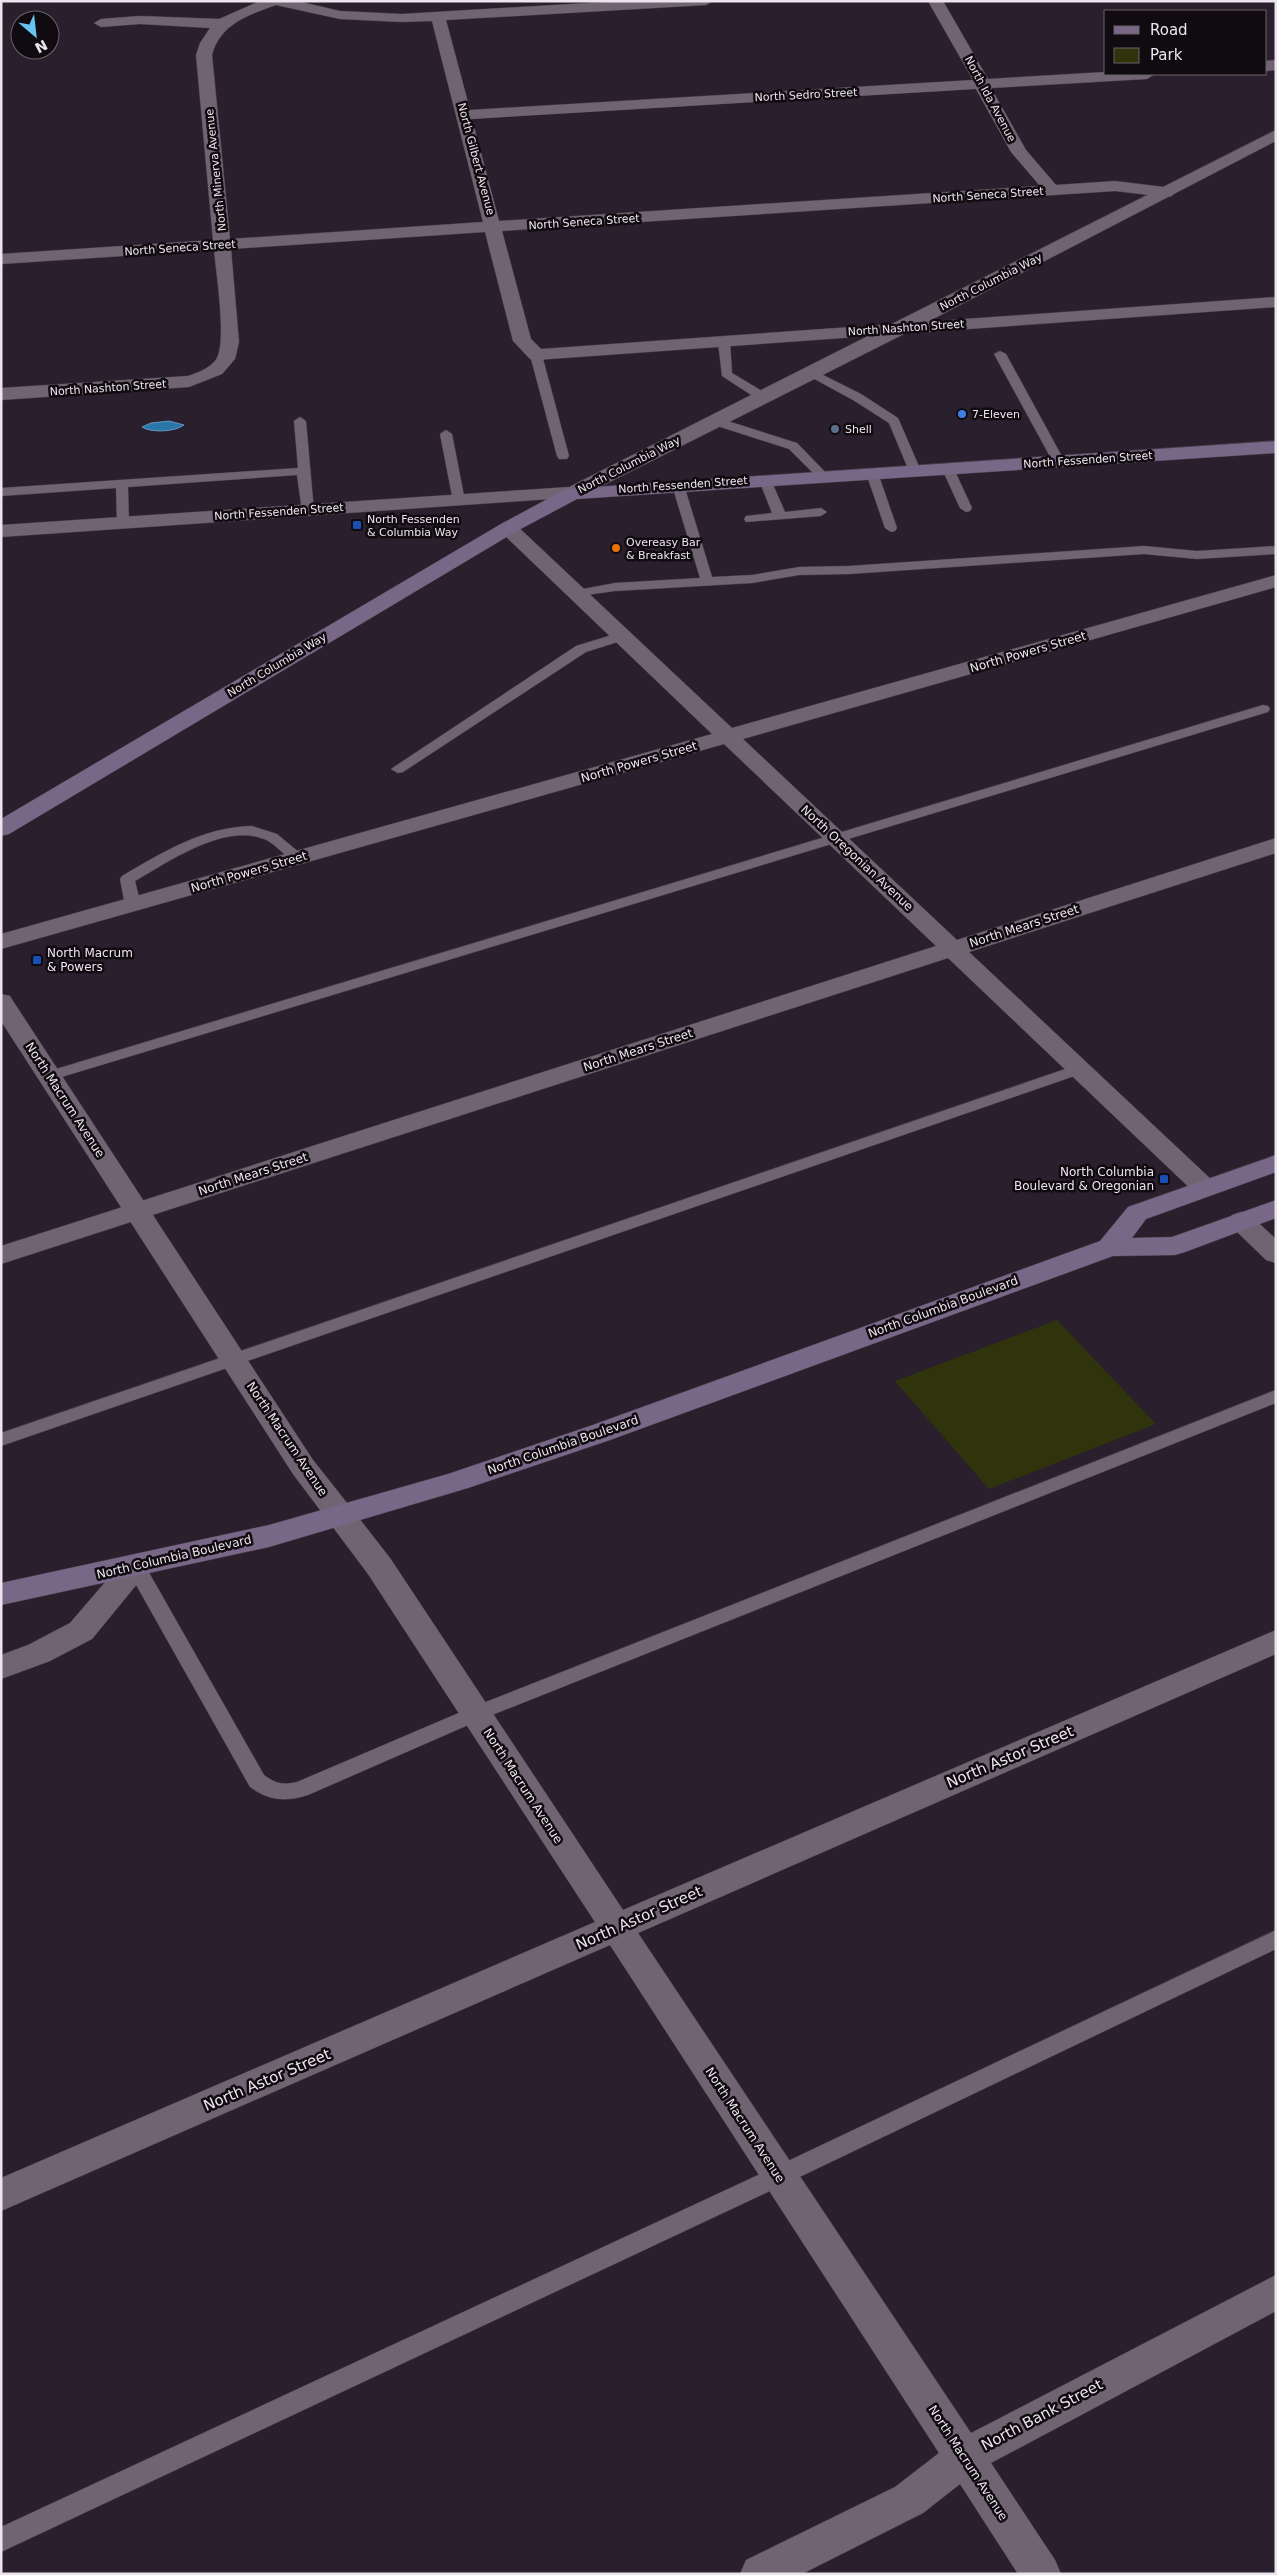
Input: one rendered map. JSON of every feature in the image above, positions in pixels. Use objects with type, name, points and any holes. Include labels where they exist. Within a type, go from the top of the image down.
[{"type":"main road","name":"North Fessenden Street","points":[[573,493],[1276,447]]},
{"type":"main road","name":"North Columbia Way","points":[[1,829],[508,528],[573,493]]},
{"type":"main road","points":[[1110,1247],[1137,1213],[1276,1163]]},
{"type":"main road","name":"North Columbia Boulevard","points":[[1,1594],[269,1536],[458,1481],[600,1433],[1110,1247],[1174,1246],[1276,1208]]},
{"type":"street","points":[[276,1],[340,15],[402,18],[568,5],[706,1]]},
{"type":"street","name":"North Minerva Avenue","points":[[214,373],[228,358],[231,347],[204,55],[206,45],[221,24],[249,10],[276,1]]},
{"type":"street","name":"North Ida Avenue","points":[[936,1],[978,74],[986,98],[1019,152],[1052,190]]},
{"type":"street","name":"North Gilbert Avenue","points":[[438,16],[522,341],[536,355]]},
{"type":"street","points":[[101,23],[140,20],[221,24]]},
{"type":"street","name":"North Sedro Street","points":[[465,115],[1130,75]]},
{"type":"street","name":"North Columbia Way","points":[[573,493],[900,329],[1276,135]]},
{"type":"street","name":"North Seneca Street","points":[[1,259],[1115,186],[1166,192]]},
{"type":"street","name":"North Nashton Street","points":[[536,355],[1276,302]]},
{"type":"street","name":"North Nashton Street","points":[[1,394],[174,384],[197,380],[214,373]]},
{"type":"street","name":"North Fessenden Street","points":[[1,531],[573,493]]},
{"type":"street","name":"North Oregonian Avenue","points":[[508,528],[1204,1188]]},
{"type":"street","name":"North Powers Street","points":[[1,942],[1276,581]]},
{"type":"street","name":"North Mears Street","points":[[1,1254],[1276,845]]},
{"type":"street","name":"North Macrum Avenue","points":[[4,1012],[49,1076],[303,1468],[379,1566],[1041,2574]]},
{"type":"street","points":[[1241,1221],[1276,1254]]},
{"type":"street","points":[[1,1667],[39,1653],[81,1631],[136,1566]]},
{"type":"street","name":"North Astor Street","points":[[1,2195],[1276,1642]]},
{"type":"street","name":"North Bank Street","points":[[760,2574],[909,2500],[964,2456],[1276,2292]]},
{"type":"lane","points":[[724,342],[726,374],[763,398]]},
{"type":"lane","points":[[1000,354],[1059,462]]},
{"type":"lane","name":"North Gilbert Avenue","points":[[536,355],[563,456]]},
{"type":"lane","points":[[811,373],[857,397],[894,421],[915,471]]},
{"type":"lane","points":[[300,421],[308,510]]},
{"type":"lane","points":[[715,421],[793,446],[823,476]]},
{"type":"lane","points":[[446,434],[459,501]]},
{"type":"lane","points":[[948,469],[966,508]]},
{"type":"lane","points":[[1,492],[303,471]]},
{"type":"lane","points":[[872,473],[891,528]]},
{"type":"lane","points":[[765,480],[780,516]]},
{"type":"lane","points":[[122,484],[123,523]]},
{"type":"lane","points":[[678,485],[707,581]]},
{"type":"lane","points":[[750,520],[820,512]]},
{"type":"lane","points":[[577,594],[615,586],[752,579],[799,571],[849,570],[1144,550],[1197,555],[1276,550]]},
{"type":"lane","points":[[398,769],[581,649],[622,636]]},
{"type":"lane","points":[[49,1076],[1263,709]]},
{"type":"lane","points":[[132,905],[126,879],[205,839],[233,829],[268,834],[299,858]]},
{"type":"lane","points":[[1,1440],[1080,1069]]},
{"type":"lane","points":[[136,1566],[257,1781],[270,1792],[284,1793],[301,1789],[475,1714],[1276,1396]]},
{"type":"lane","points":[[1,2540],[779,2176],[1276,1939]]},
{"type":"green space","points":[[1057,1320],[1156,1424],[989,1489],[895,1381]]},
{"type":"water","points":[[169,421],[184,425],[163,431],[142,427],[151,423]]},
{"type":"place","name":"7-Eleven","points":[[962,414]]},
{"type":"place","name":"Shell","points":[[835,429]]},
{"type":"place","name":"North Fessenden & Columbia Way","points":[[357,525]]},
{"type":"place","name":"Overeasy Bar & Breakfast","points":[[616,548]]},
{"type":"place","name":"North Macrum & Powers","points":[[37,960]]},
{"type":"place","name":"North Columbia Boulevard & Oregonian","points":[[1164,1179]]}]
